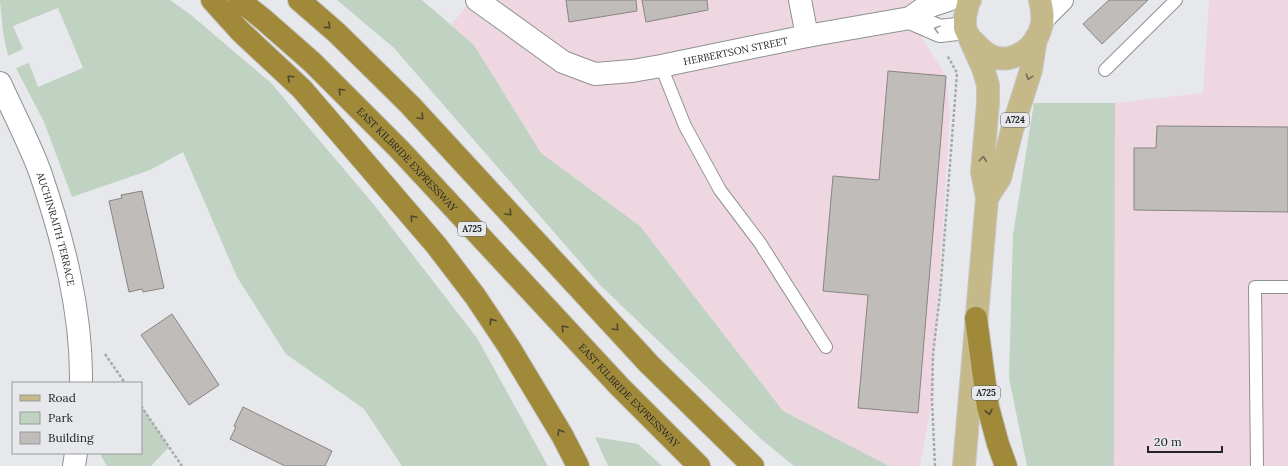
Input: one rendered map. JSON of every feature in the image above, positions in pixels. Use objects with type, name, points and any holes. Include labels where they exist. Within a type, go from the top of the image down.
[{"type":"highway","points":[[212,0],[240,31],[302,89],[436,245],[475,296],[509,347],[562,435],[578,466]]},
{"type":"highway","name":"EAST KILBRIDE EXPRESSWAY","points":[[239,0],[312,62],[399,149],[620,387],[699,466]]},
{"type":"highway","points":[[299,0],[337,33],[410,106],[650,364],[753,466]]},
{"type":"highway","name":"A725","points":[[976,318],[988,407],[998,444],[1006,466]]},
{"type":"main road","points":[[970,0],[965,17],[968,33],[981,50],[992,56],[1000,58],[1012,57],[1029,48],[1040,19]]},
{"type":"main road","name":"A724","points":[[987,198],[1000,178],[1012,130],[1031,70],[1040,19]]},
{"type":"main road","name":"A724","points":[[964,466],[987,198],[982,172],[988,103],[988,85],[984,68],[968,33]]},
{"type":"street","name":"HERBERTSON STREET","points":[[477,0],[563,62],[595,74],[632,71],[661,66],[807,36],[910,18],[924,8],[948,0]]},
{"type":"street","points":[[800,0],[807,36]]},
{"type":"street","points":[[1040,19],[1062,0]]},
{"type":"street","points":[[910,18],[940,31],[968,33]]},
{"type":"street","name":"AUCHINRAITH TERRACE","points":[[0,83],[39,171],[65,253],[78,319],[81,382]]},
{"type":"street","points":[[74,466],[76,454]]},
{"type":"lane","points":[[1105,70],[1176,0]]},
{"type":"lane","points":[[661,66],[685,126],[720,190],[760,243],[826,347]]},
{"type":"lane","points":[[1257,466],[1255,287],[1288,287]]},
{"type":"path","points":[[935,466],[932,400],[933,354],[940,294],[957,73],[947,57],[946,52]]},
{"type":"path","points":[[142,407],[182,466]]},
{"type":"shaded area","points":[[471,0],[926,0],[921,36],[946,76],[950,114],[931,408],[920,466],[889,466],[783,411],[640,226],[541,153],[474,45],[451,25]]},
{"type":"shaded area","points":[[1209,0],[1288,0],[1288,466],[1114,466],[1115,103],[1203,93]]},
{"type":"green space","points":[[0,0],[170,0],[191,15],[271,83],[375,206],[477,338],[548,466],[402,466],[364,409],[286,354],[237,277],[183,152],[150,170],[72,197],[44,122],[16,68],[29,63],[38,87],[83,68],[58,8],[13,26],[23,49],[8,56],[3,32]]},
{"type":"green space","points":[[337,0],[422,0],[474,45],[541,153],[640,226],[783,411],[889,466],[794,466],[761,439],[600,285],[394,48]]},
{"type":"green space","points":[[1034,103],[1115,103],[1114,466],[1027,466],[1009,378],[1013,235]]},
{"type":"green space","points":[[142,407],[169,447],[151,466],[107,466],[101,454],[142,454]]},
{"type":"green space","points":[[595,437],[638,444],[662,466],[608,466]]},
{"type":"building","points":[[566,0],[636,0],[637,11],[569,22]]},
{"type":"building","points":[[642,0],[707,0],[708,10],[646,22]]},
{"type":"building","points":[[1109,0],[1148,0],[1102,44],[1083,24]]},
{"type":"building","points":[[888,71],[946,76],[918,413],[858,408],[868,295],[823,291],[833,176],[879,180]]},
{"type":"building","points":[[1157,126],[1288,127],[1288,212],[1134,210],[1134,148],[1156,148]]},
{"type":"building","points":[[142,191],[164,288],[143,292],[142,289],[129,292],[109,201],[122,198],[121,195]]},
{"type":"building","points":[[172,314],[219,385],[189,405],[141,335]]},
{"type":"building","points":[[243,407],[332,451],[325,466],[285,466],[230,439]]}]
